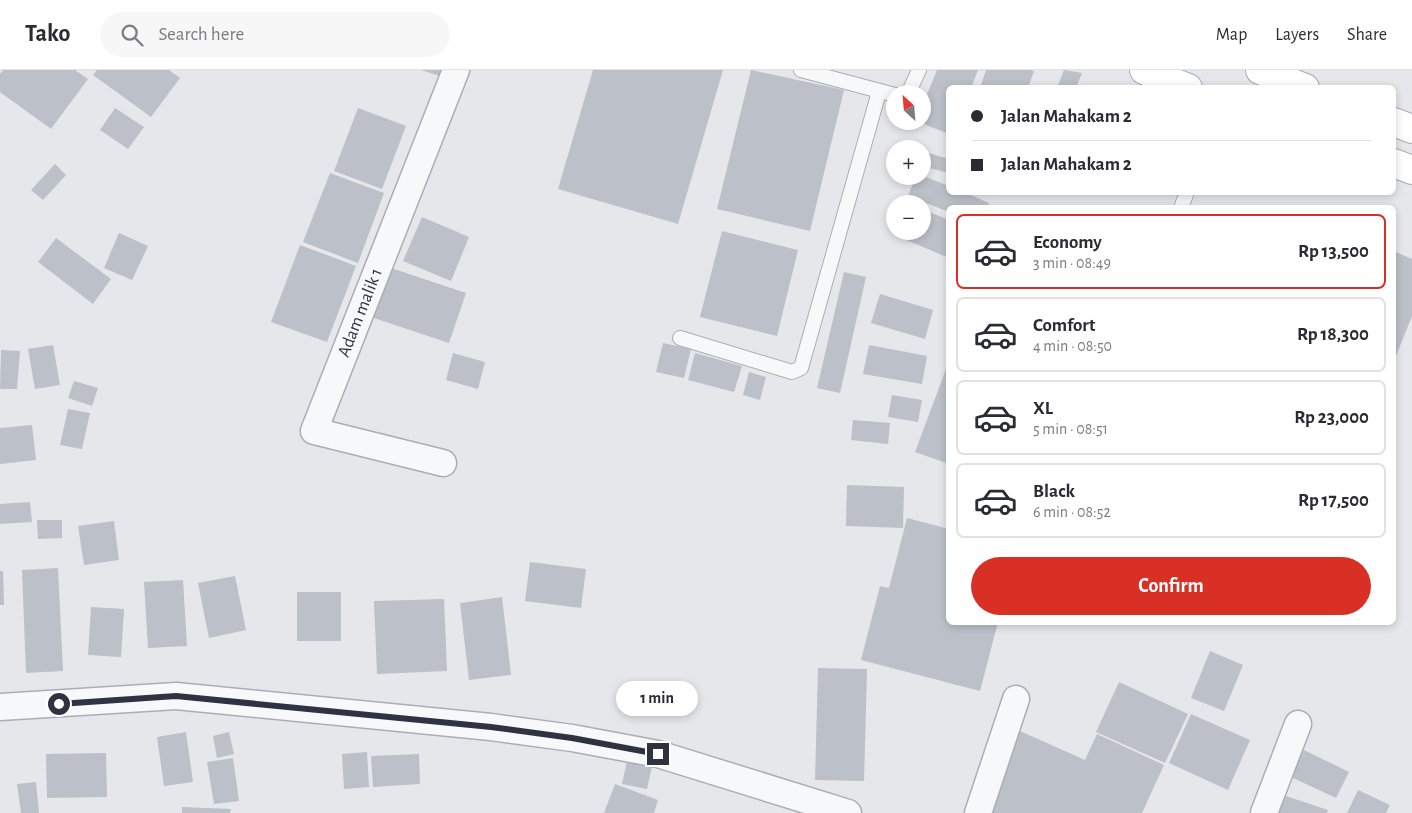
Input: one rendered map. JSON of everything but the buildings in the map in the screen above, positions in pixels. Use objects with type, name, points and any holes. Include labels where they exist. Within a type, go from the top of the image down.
[{"type":"main road","points":[[1144,70],[1181,85]]},
{"type":"main road","points":[[1396,123],[1412,129]]},
{"type":"main road","points":[[1396,164],[1412,170]]},
{"type":"street","name":"Adam malik 1","points":[[443,463],[314,431],[456,70]]},
{"type":"street","points":[[0,707],[176,696],[491,727],[572,738],[658,754],[848,813]]},
{"type":"street","points":[[978,813],[1016,699]]},
{"type":"street","points":[[1264,813],[1298,724]]},
{"type":"lane","points":[[801,70],[886,93]]},
{"type":"lane","points":[[912,85],[919,70]]},
{"type":"lane","points":[[680,338],[792,372],[802,368],[879,92]]},
{"type":"route","points":[[59,704],[176,696],[491,727],[572,738],[658,754]]}]
